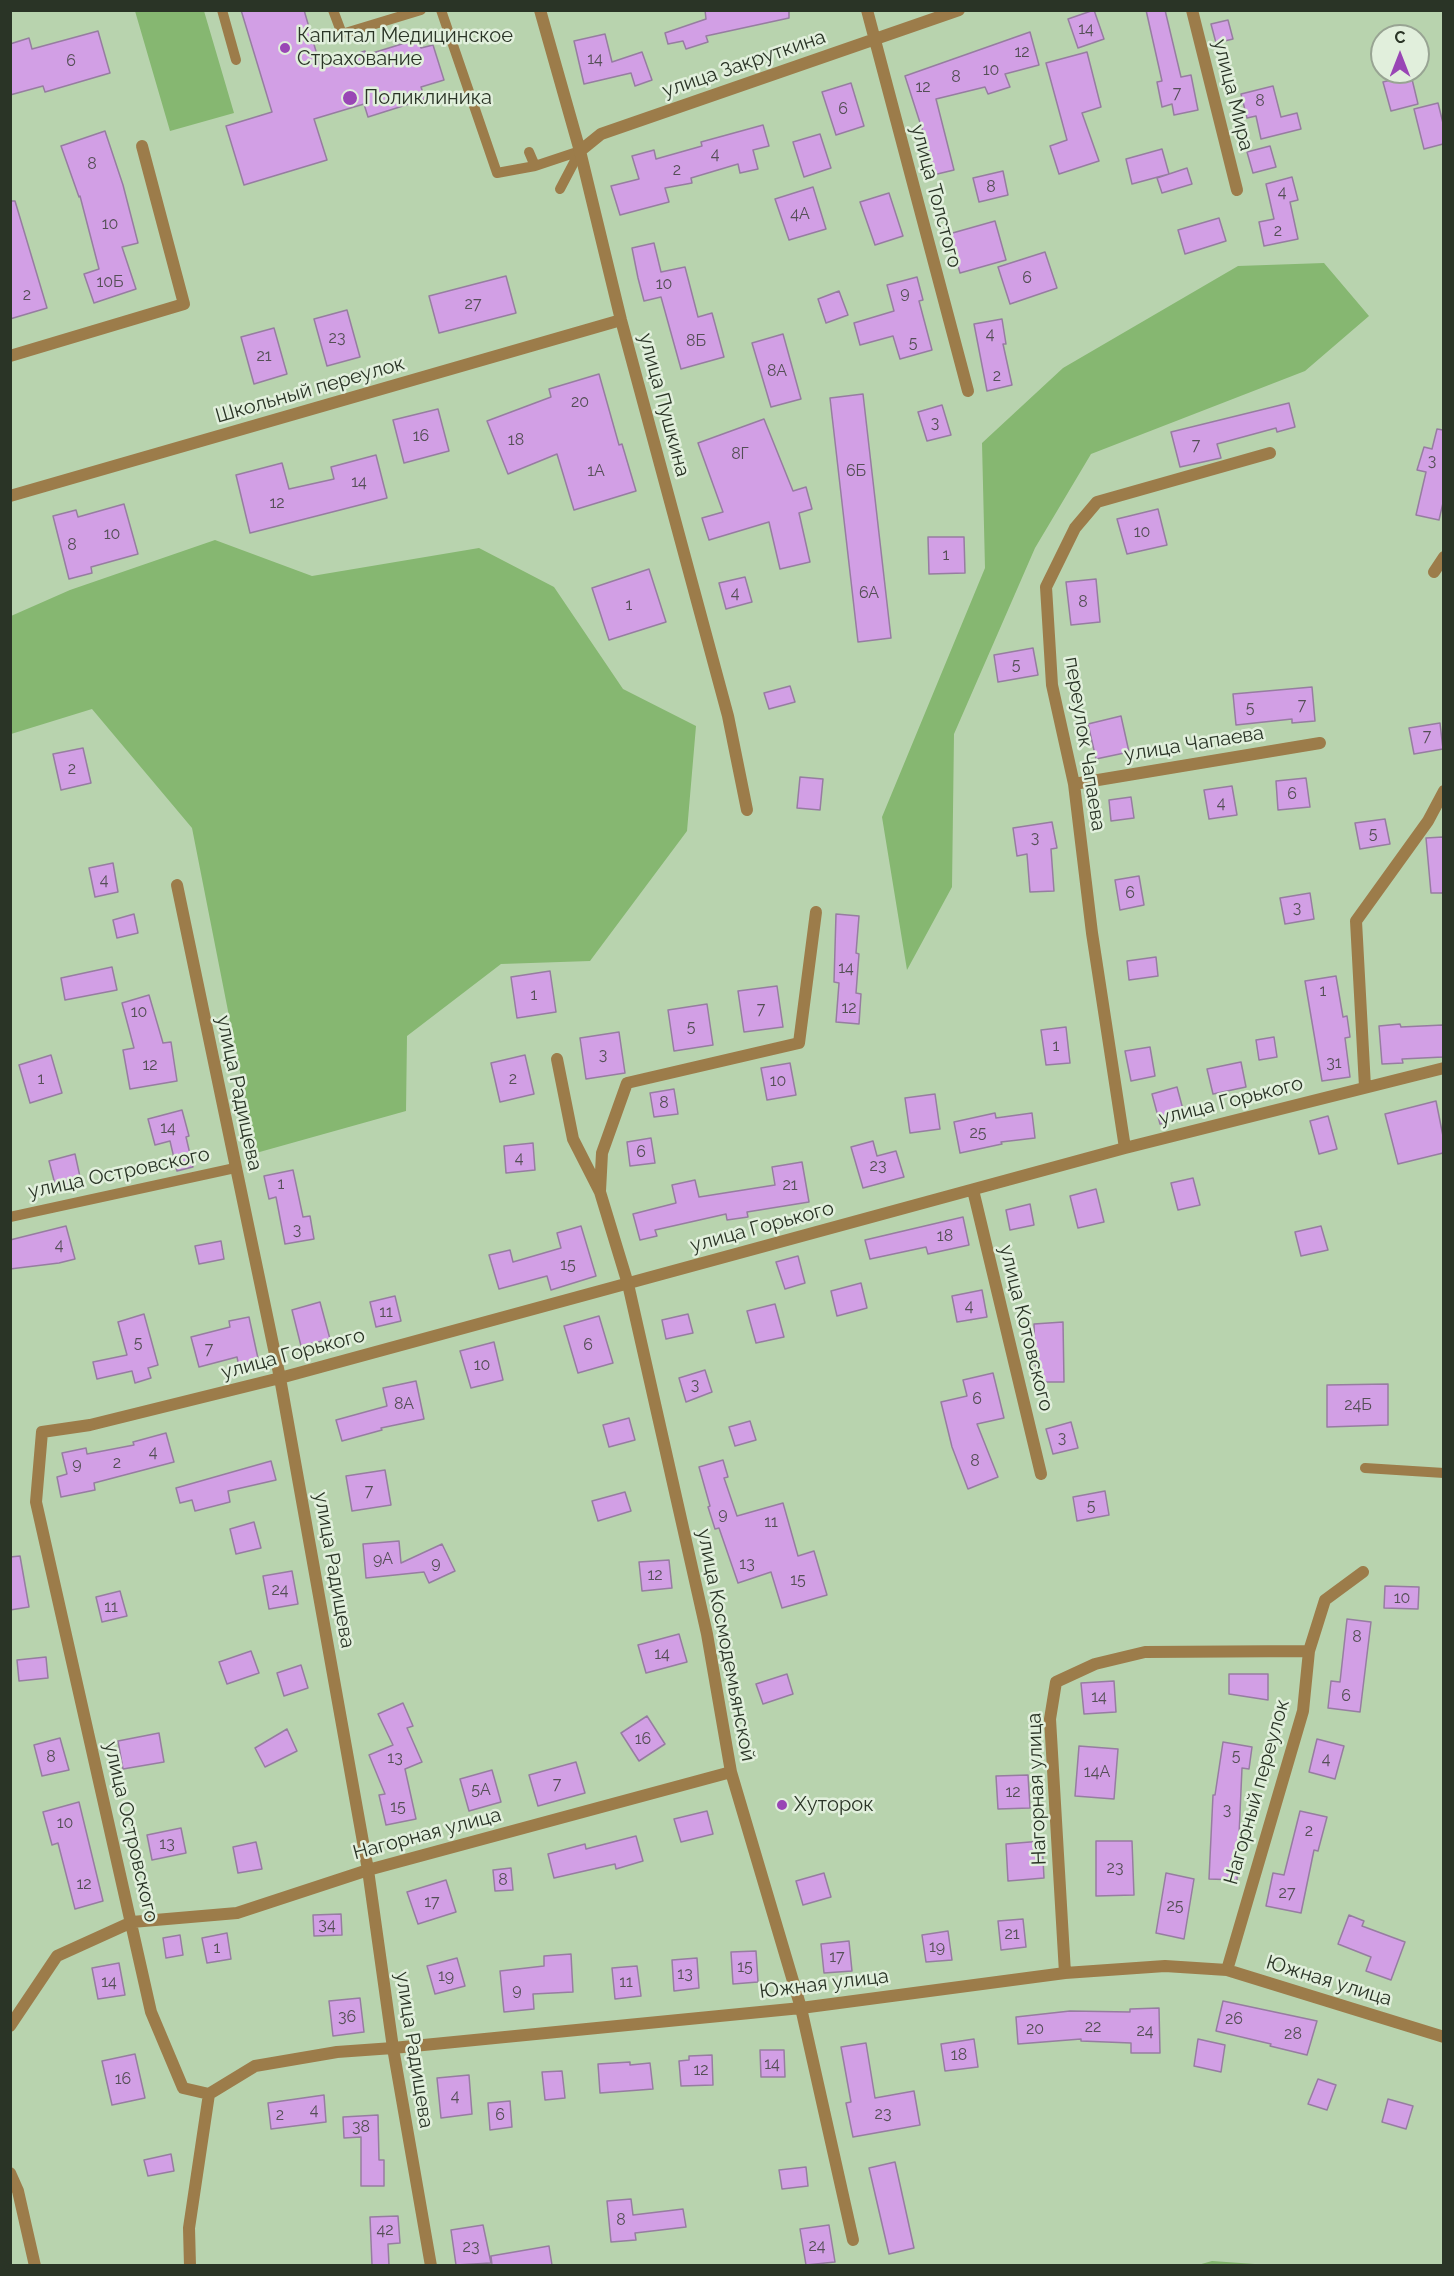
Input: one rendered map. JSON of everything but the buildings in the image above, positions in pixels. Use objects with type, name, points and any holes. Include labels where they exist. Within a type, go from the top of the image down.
[{"type":"street","name":"улица Пушкина","points":[[540,10],[580,151],[621,320],[728,716],[747,810]]},
{"type":"street","name":"улица Толстого","points":[[867,10],[968,391]]},
{"type":"street","name":"улица Закруткина","points":[[580,151],[601,134],[959,10]]},
{"type":"street","name":"улица Мира","points":[[1192,10],[1237,190]]},
{"type":"street","points":[[10,356],[184,304],[142,146]]},
{"type":"street","name":"Школьный переулок","points":[[10,496],[621,320]]},
{"type":"street","name":"переулок Чапаева","points":[[1125,1148],[1092,933],[1074,784],[1052,686],[1046,587],[1076,528],[1097,502],[1270,453]]},
{"type":"street","points":[[1434,572],[1443,556]]},
{"type":"street","name":"улица Чапаева","points":[[1074,784],[1320,743]]},
{"type":"street","points":[[1365,1087],[1356,921],[1428,821],[1443,792]]},
{"type":"street","name":"улица Радищева","points":[[177,885],[280,1378],[368,1870],[393,2048],[431,2265]]},
{"type":"street","points":[[600,1192],[602,1153],[627,1083],[799,1043],[816,912]]},
{"type":"street","name":"улица Космодемьянской","points":[[557,1059],[573,1139],[600,1192],[628,1284],[707,1634],[731,1772],[801,2008],[853,2240]]},
{"type":"street","name":"улица Горького","points":[[90,1425],[280,1378],[1125,1148],[1443,1068]]},
{"type":"street","name":"улица Котовского","points":[[973,1190],[1041,1474]]},
{"type":"street","name":"улица Островского","points":[[90,1425],[42,1432],[36,1502],[151,2012],[183,2088],[209,2094]]},
{"type":"street","name":"Нагорный переулок","points":[[1227,1970],[1303,1711],[1309,1651],[1325,1600],[1363,1572]]},
{"type":"street","name":"Нагорная улица","points":[[1065,1973],[1050,1719],[1056,1682],[1095,1664],[1145,1652],[1309,1651]]},
{"type":"street","name":"Нагорная улица","points":[[10,2026],[57,1956],[132,1922],[237,1913],[368,1870],[731,1772]]},
{"type":"street","name":"Южная улица","points":[[209,2094],[255,2066],[338,2052],[801,2008],[1065,1973],[1165,1966],[1227,1970],[1443,2037]]},
{"type":"street","points":[[190,2265],[189,2228],[209,2094]]},
{"type":"street","points":[[10,2173],[18,2191],[36,2265]]},
{"type":"lane","points":[[222,10],[236,60]]},
{"type":"lane","points":[[333,10],[342,34],[421,10]]},
{"type":"lane","points":[[441,10],[497,173],[535,166],[580,151]]},
{"type":"lane","points":[[560,189],[580,151]]},
{"type":"lane","points":[[529,152],[535,166]]},
{"type":"lane","name":"улица Островского","points":[[10,1217],[235,1168]]},
{"type":"lane","points":[[1365,1468],[1443,1473]]},
{"type":"green space","points":[[135,11],[204,11],[234,113],[170,131]]},
{"type":"green space","points":[[1324,263],[1369,316],[1305,371],[1091,454],[1035,548],[954,734],[952,887],[907,970],[882,817],[985,568],[982,443],[1063,368],[1238,266]]},
{"type":"green space","points":[[215,540],[312,576],[479,548],[554,587],[623,689],[696,726],[687,831],[590,961],[501,964],[407,1036],[406,1111],[256,1153],[192,828],[92,709],[11,734],[11,616],[70,590]]},
{"type":"green space","points":[[1212,2261],[1269,2265],[1198,2265]]},
{"type":"place","name":"Капитал Медицинское Страхование","points":[[285,48]]},
{"type":"place","name":"Поликлиника","points":[[350,98]]},
{"type":"place","name":"Хуторок","points":[[782,1805]]}]
